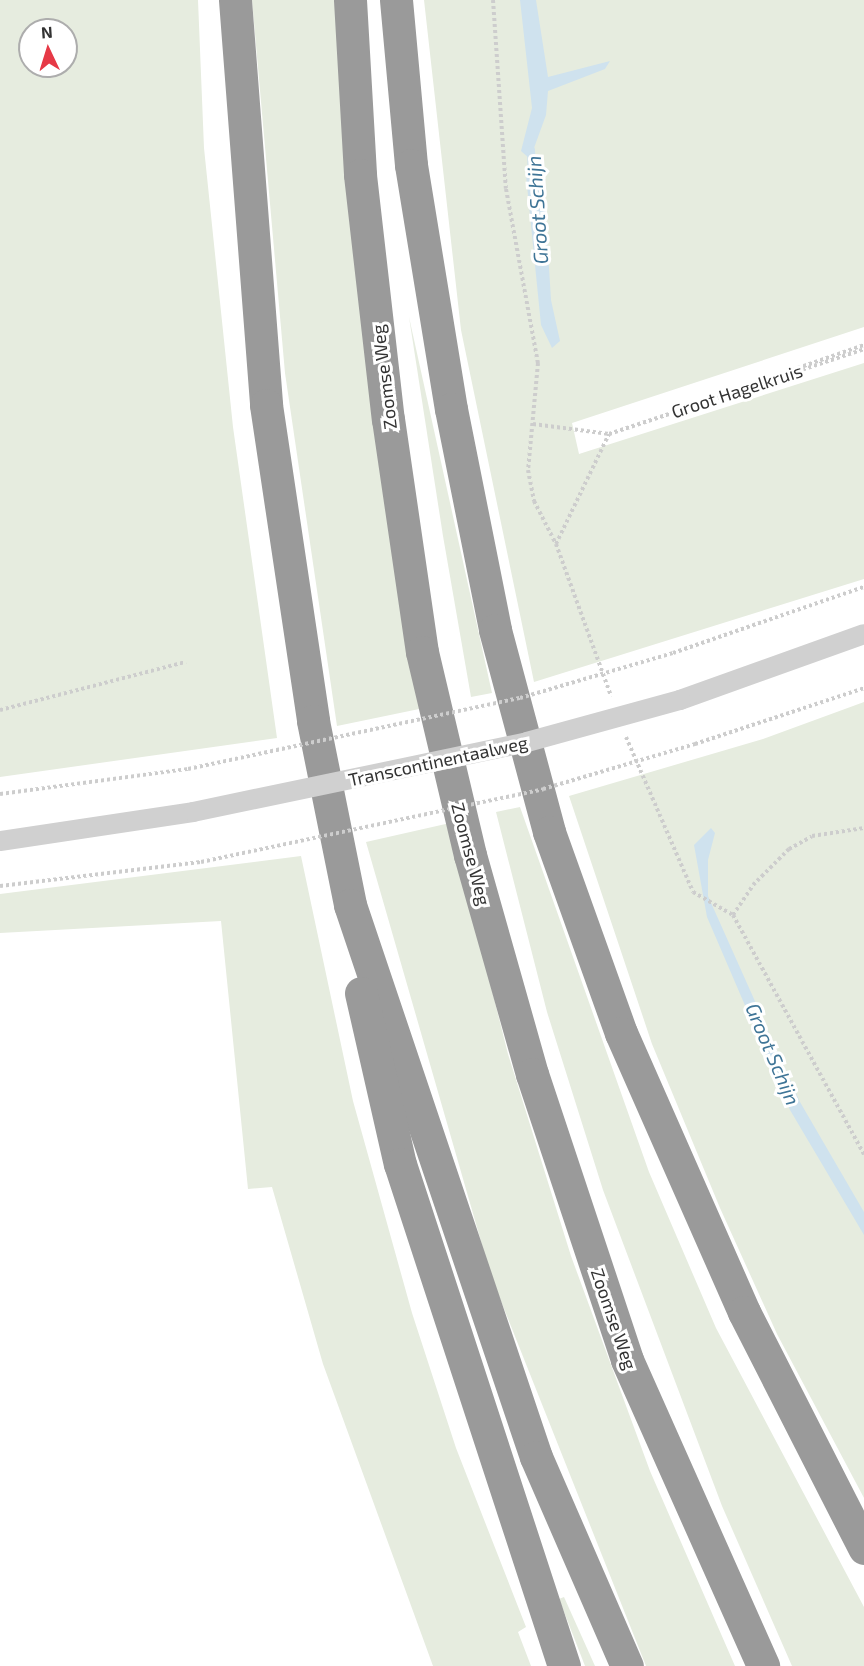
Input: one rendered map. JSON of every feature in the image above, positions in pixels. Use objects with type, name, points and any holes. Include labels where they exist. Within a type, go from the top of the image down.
[{"type":"highway","points":[[235,0],[266,405],[313,721],[350,904],[373,1060],[400,1164],[564,1666]]},
{"type":"highway","name":"Zoomse Weg","points":[[351,0],[360,175],[388,419],[422,652],[470,855],[532,1074],[627,1360],[763,1666]]},
{"type":"highway","points":[[396,0],[411,165],[451,409],[495,630],[549,832],[621,1033],[744,1312],[864,1548]]},
{"type":"highway","points":[[350,904],[536,1458],[627,1666]]},
{"type":"street","name":"Transcontinentaalweg","points":[[0,841],[193,812],[527,742],[680,700],[864,634]]},
{"type":"path","points":[[493,0],[506,189],[538,363],[533,424],[532,490],[556,544],[609,434],[533,424]]},
{"type":"path","name":"Groot Hagelkruis","points":[[609,434],[864,347]]},
{"type":"path","points":[[0,794],[188,768],[520,698],[673,653],[864,587]]},
{"type":"path","points":[[0,710],[186,662]]},
{"type":"path","points":[[0,886],[201,862],[543,789],[695,744],[864,688]]},
{"type":"path","points":[[733,915],[753,885],[789,849],[812,836],[864,828]]},
{"type":"path","points":[[693,892],[733,915],[864,1154]]},
{"type":"shaded area","points":[[0,0],[198,0],[204,148],[233,427],[277,738],[0,777]]},
{"type":"shaded area","points":[[252,0],[338,0],[424,708],[337,726],[285,373]]},
{"type":"shaded area","points":[[424,0],[864,0],[864,327],[572,423],[579,454],[864,363],[864,579],[534,682],[461,330]]},
{"type":"shaded area","points":[[409,317],[492,693],[471,697]]},
{"type":"shaded area","points":[[864,702],[864,1498],[777,1334],[720,1208],[652,1044],[569,796],[763,739]]},
{"type":"shaded area","points":[[520,807],[649,1172],[716,1328],[864,1607],[864,1666],[792,1666],[722,1506],[603,1190],[547,1012],[496,812]]},
{"type":"shaded area","points":[[450,823],[508,1054],[571,1256],[650,1471],[735,1666],[646,1666],[491,1276],[366,842]]},
{"type":"shaded area","points":[[301,856],[353,1101],[412,1313],[456,1448],[526,1627],[518,1632],[531,1666],[433,1666],[323,1364],[272,1187],[248,1189],[221,921],[0,933],[0,894]]},
{"type":"shaded area","points":[[564,1597],[595,1666],[585,1666],[559,1599]]},
{"type":"water","points":[[520,0],[536,0],[548,77],[610,61],[605,69],[548,91],[546,115],[530,159],[521,151],[532,108]]},
{"type":"water","points":[[531,169],[544,185],[551,300],[560,341],[552,348],[541,325],[526,175]]},
{"type":"water","points":[[711,828],[715,833],[708,860],[708,896],[800,1102],[864,1212],[864,1235],[790,1110],[707,917],[694,845]]},
{"type":"waterway","name":"Groot Schijn","points":[[531,150],[532,177]]}]
